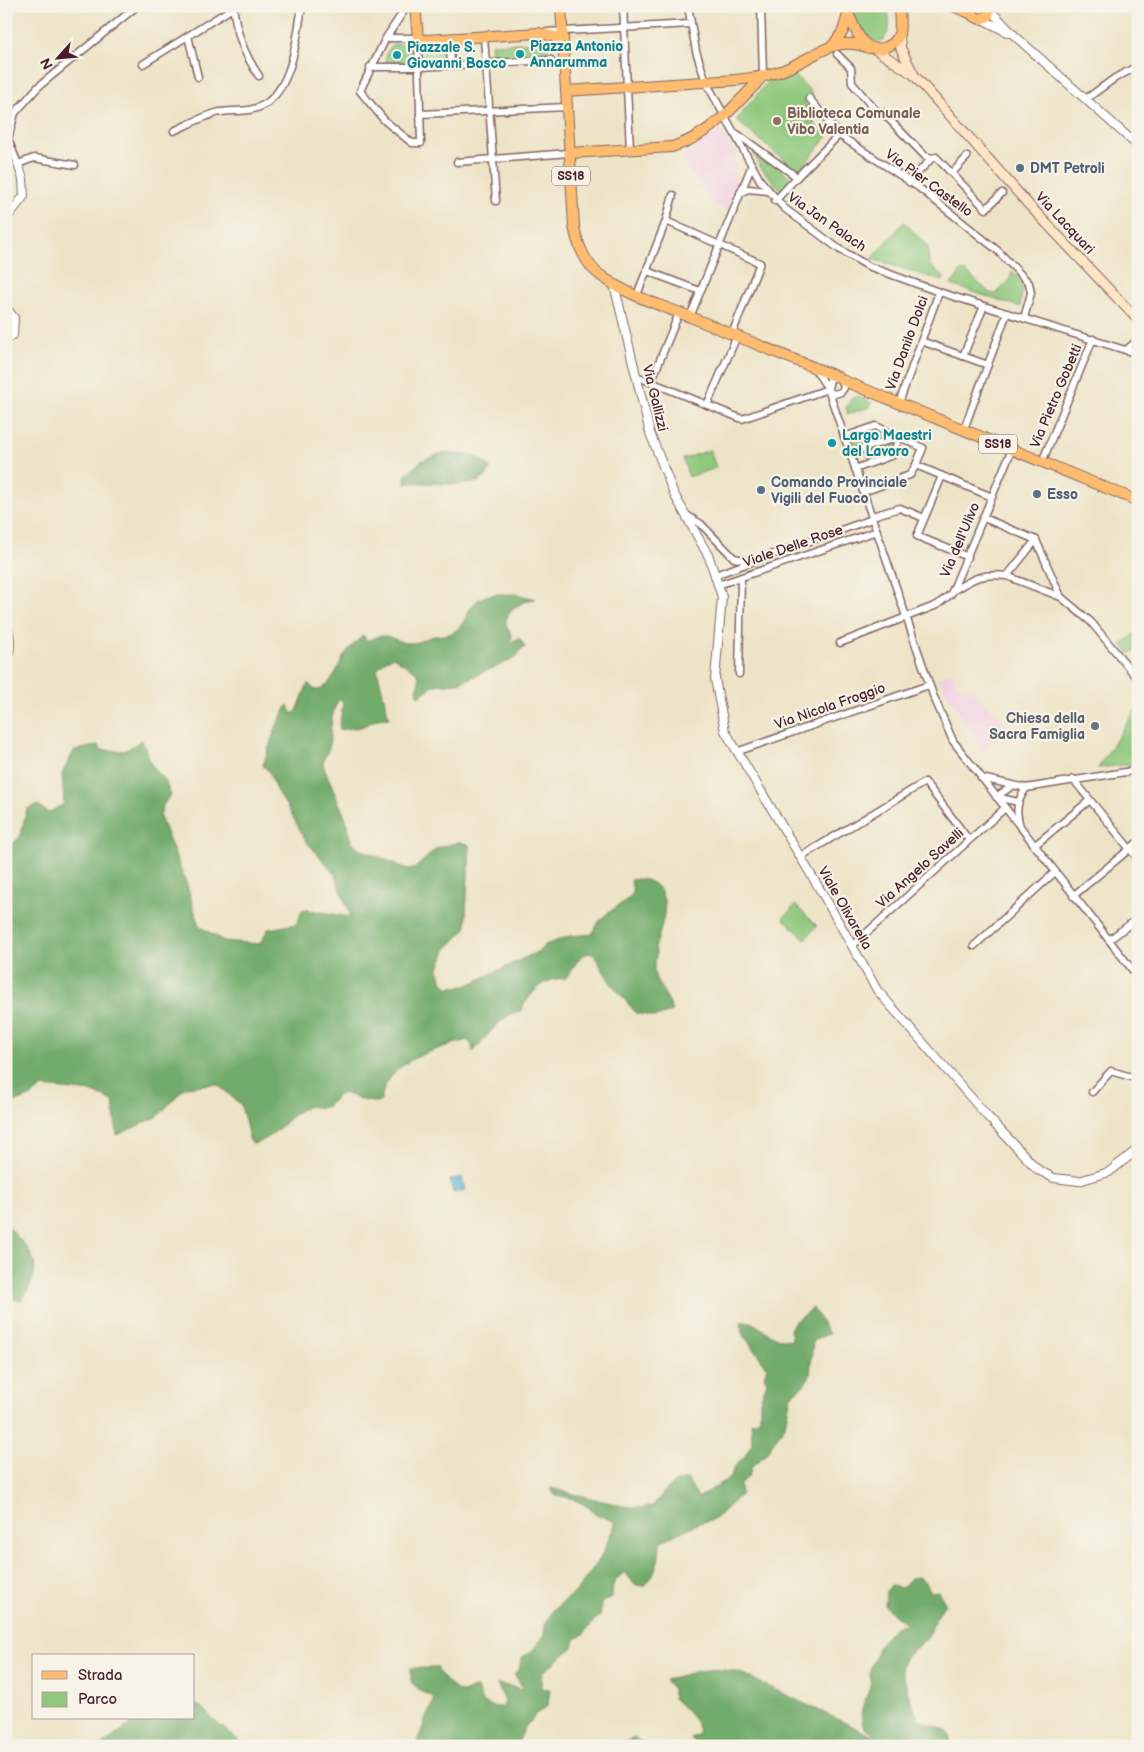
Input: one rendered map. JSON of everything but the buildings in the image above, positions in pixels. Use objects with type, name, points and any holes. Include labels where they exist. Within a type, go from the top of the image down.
[{"type":"main road","points":[[415,6],[418,38],[425,40],[449,39],[539,32],[556,37],[564,53]]},
{"type":"main road","points":[[893,6],[899,20]]},
{"type":"main road","points":[[566,91],[706,82],[763,76],[795,66],[852,42],[873,49],[890,45],[899,35],[899,6]]},
{"type":"main road","points":[[954,6],[972,10],[975,17],[982,19],[988,16],[990,8]]},
{"type":"main road","points":[[835,49],[843,31],[849,8]]},
{"type":"main road","points":[[849,8],[855,31],[873,49]]},
{"type":"main road","name":"SS18","points":[[561,9],[576,239],[586,258],[598,274],[637,295],[814,368],[841,385],[859,386],[1138,501]]},
{"type":"main road","name":"Via Lacquari","points":[[899,35],[900,49],[914,75],[1029,205],[1137,320]]},
{"type":"main road","name":"Via Lacquari","points":[[873,49],[914,75]]},
{"type":"main road","points":[[570,153],[672,147],[682,144],[693,139],[725,116],[763,76]]},
{"type":"street","points":[[6,219],[24,196],[23,178],[8,139],[15,113],[38,87],[137,6]]},
{"type":"street","points":[[174,130],[217,112],[247,111],[264,105],[277,93],[293,61],[302,6]]},
{"type":"street","points":[[386,38],[418,38],[421,143],[412,143],[392,126],[360,91],[370,67],[386,38],[407,6]]},
{"type":"street","points":[[624,6],[630,149]]},
{"type":"street","name":"Via Jan Palach","points":[[688,6],[690,24],[706,82],[759,179],[776,201],[839,249],[868,266],[938,292],[1138,354]]},
{"type":"street","points":[[761,6],[763,76]]},
{"type":"street","points":[[143,64],[234,7],[237,32],[246,56],[260,76]]},
{"type":"street","points":[[990,8],[1015,36],[1138,146]]},
{"type":"street","points":[[539,32],[556,25],[561,9]]},
{"type":"street","points":[[982,19],[1015,36]]},
{"type":"street","points":[[539,32],[690,24]]},
{"type":"street","points":[[188,36],[198,77]]},
{"type":"street","points":[[484,37],[496,201]]},
{"type":"street","points":[[449,39],[451,65]]},
{"type":"street","points":[[835,49],[851,68],[852,83],[876,111],[882,112],[925,156],[936,157],[986,209],[1002,193]]},
{"type":"street","points":[[370,67],[419,67],[551,60]]},
{"type":"street","points":[[1086,99],[1115,78],[1138,66]]},
{"type":"street","name":"Via Pier Castello","points":[[809,98],[839,135],[909,182],[997,250],[1029,283],[1031,293],[1024,318]]},
{"type":"street","points":[[420,114],[567,107]]},
{"type":"street","points":[[734,132],[797,177]]},
{"type":"street","points":[[776,201],[839,135]]},
{"type":"street","points":[[457,162],[570,153]]},
{"type":"street","points":[[952,173],[967,157]]},
{"type":"street","points":[[18,164],[34,158],[75,165]]},
{"type":"street","points":[[909,182],[932,158]]},
{"type":"street","points":[[690,317],[752,165]]},
{"type":"street","points":[[744,183],[759,179]]},
{"type":"street","points":[[740,193],[748,189],[759,179]]},
{"type":"street","points":[[748,189],[768,191]]},
{"type":"street","points":[[637,295],[666,221],[673,195]]},
{"type":"street","points":[[666,221],[719,243],[760,263],[707,405]]},
{"type":"street","points":[[647,271],[700,291]]},
{"type":"street","name":"Via Gallizzi","points":[[614,284],[650,433],[674,494],[685,514]]},
{"type":"street","name":"Via Danilo Dolci","points":[[899,403],[938,292]]},
{"type":"street","points":[[963,356],[984,306]]},
{"type":"street","points":[[6,307],[14,318],[13,335],[6,340]]},
{"type":"street","points":[[651,382],[679,313]]},
{"type":"street","points":[[964,430],[1007,313]]},
{"type":"street","name":"Via Pietro Gobetti","points":[[1042,462],[1093,340]]},
{"type":"street","points":[[1126,350],[1138,340]]},
{"type":"street","points":[[921,341],[988,365]]},
{"type":"street","points":[[1126,350],[1138,348]]},
{"type":"street","points":[[814,368],[828,390],[929,685],[953,741],[1138,977]]},
{"type":"street","points":[[636,376],[742,419],[828,390]]},
{"type":"street","points":[[828,390],[830,379],[841,385]]},
{"type":"street","points":[[828,390],[834,394],[841,385]]},
{"type":"street","points":[[836,412],[841,385]]},
{"type":"street","points":[[844,437],[876,426],[923,448],[910,475],[863,492]]},
{"type":"street","points":[[850,453],[899,437]]},
{"type":"street","points":[[855,469],[893,455],[899,437]]},
{"type":"street","name":"Via dell'Ulivo","points":[[840,643],[936,605],[952,592],[1012,449]]},
{"type":"street","points":[[916,464],[992,497]]},
{"type":"street","points":[[942,476],[916,536],[968,557]]},
{"type":"street","name":"Viale Delle Rose","points":[[715,575],[900,508],[924,518]]},
{"type":"street","points":[[685,514],[701,524],[734,558],[752,561]]},
{"type":"street","name":"Viale Olivarella","points":[[685,514],[709,557],[722,597],[715,679],[725,731],[881,996],[1038,1170],[1054,1178],[1079,1181],[1109,1172],[1138,1149]]},
{"type":"street","points":[[984,518],[1036,540],[1060,597]]},
{"type":"street","name":"Viale Delle Rose","points":[[718,585],[877,532]]},
{"type":"street","points":[[1006,576],[1036,540]]},
{"type":"street","points":[[952,592],[975,577],[991,574],[1006,576],[1060,597],[1091,622],[1138,679]]},
{"type":"street","points":[[738,674],[741,578]]},
{"type":"street","points":[[6,624],[11,639],[11,649],[6,661]]},
{"type":"street","name":"Via Nicola Froggio","points":[[739,752],[929,685]]},
{"type":"street","points":[[981,778],[1026,788],[1138,770]]},
{"type":"street","points":[[1074,779],[1138,859]]},
{"type":"street","points":[[800,857],[925,782],[969,840]]},
{"type":"street","points":[[996,796],[1012,786]]},
{"type":"street","points":[[1021,830],[1016,813],[1018,802],[1026,788]]},
{"type":"street","points":[[996,796],[1018,802]]},
{"type":"street","points":[[1034,846],[1090,800]]},
{"type":"street","name":"Via Angelo Savelli","points":[[852,946],[1005,808]]},
{"type":"street","points":[[1073,896],[1138,842]]},
{"type":"street","points":[[974,946],[1055,872]]},
{"type":"street","points":[[1109,940],[1138,918]]},
{"type":"street","points":[[1092,1092],[1111,1071],[1138,1079]]},
{"type":"shaded area","points":[[719,131],[739,157],[734,160],[738,166],[734,169],[738,173],[733,176],[738,183],[728,210],[714,204],[681,159]]},
{"type":"shaded area","points":[[952,672],[955,674],[952,678],[963,690],[967,686],[1010,728],[983,751],[938,679]]},
{"type":"green space","points":[[854,6],[886,6],[889,24],[888,32],[883,40],[870,40],[860,32],[855,19]]},
{"type":"green space","points":[[548,42],[549,58],[492,60],[491,44]]},
{"type":"green space","points":[[393,44],[410,44],[412,62],[385,62],[387,52]]},
{"type":"green space","points":[[423,44],[444,44],[444,61],[423,62]]},
{"type":"green space","points":[[793,73],[812,93],[804,103],[814,110],[814,125],[828,136],[798,172],[736,120],[769,80]]},
{"type":"green space","points":[[756,151],[792,179],[781,190],[761,168],[754,155]]},
{"type":"green space","points":[[904,222],[928,247],[929,265],[944,277],[943,281],[872,259]]},
{"type":"green space","points":[[961,271],[966,272],[990,293],[996,294],[1010,280],[1012,271],[1023,283],[1020,307],[951,285]]},
{"type":"green space","points":[[857,396],[871,402],[870,407],[848,414],[846,408],[851,399]]},
{"type":"green space","points":[[876,426],[899,437],[893,455],[871,463],[865,448],[855,452],[849,435]]},
{"type":"green space","points":[[710,450],[716,468],[689,477],[683,459]]},
{"type":"green space","points":[[442,453],[474,457],[480,459],[490,468],[486,476],[478,481],[467,484],[405,484],[405,476],[421,461]]},
{"type":"green space","points":[[492,594],[516,594],[535,599],[520,604],[511,611],[506,620],[506,625],[512,637],[509,643],[519,638],[525,647],[518,652],[519,655],[458,683],[433,685],[419,697],[417,673],[393,657],[386,660],[377,669],[389,718],[377,719],[361,727],[339,730],[343,703],[341,700],[338,700],[332,718],[329,748],[324,760],[324,767],[347,822],[352,842],[360,849],[408,869],[414,869],[437,848],[459,842],[468,844],[470,848],[466,929],[447,948],[438,970],[444,984],[448,987],[466,986],[539,951],[545,945],[570,936],[592,934],[601,919],[633,893],[631,880],[641,879],[647,880],[656,886],[664,899],[664,916],[655,948],[654,973],[668,999],[671,1012],[656,1017],[636,1013],[610,982],[594,955],[589,953],[581,956],[565,979],[551,980],[538,988],[520,1012],[513,1013],[501,1021],[473,1052],[472,1045],[467,1040],[427,1053],[402,1066],[392,1076],[385,1087],[381,1101],[370,1102],[340,1094],[325,1107],[306,1107],[299,1111],[268,1137],[253,1144],[250,1141],[241,1105],[218,1085],[212,1084],[185,1087],[157,1117],[117,1135],[113,1101],[93,1092],[43,1087],[30,1097],[15,1102],[6,1116],[6,850],[20,837],[27,809],[38,805],[48,813],[64,804],[62,774],[74,751],[98,745],[102,750],[125,751],[142,740],[151,764],[164,779],[171,795],[163,805],[160,817],[186,882],[199,926],[224,941],[260,944],[268,929],[297,924],[303,909],[351,917],[335,874],[306,841],[276,790],[269,771],[263,766],[280,720],[288,705],[292,714],[297,711],[308,683],[315,690],[325,687],[333,677],[346,653],[363,635],[367,641],[375,637],[386,636],[406,643],[412,643],[432,636],[447,635],[456,631],[461,626],[471,608],[481,598]]},
{"type":"green space","points":[[1138,631],[1138,648],[1130,654],[1122,644]]},
{"type":"green space","points":[[1138,706],[1138,763],[1098,768]]},
{"type":"green space","points":[[795,905],[817,926],[805,939],[783,918]]},
{"type":"green space","points":[[6,1224],[29,1251],[35,1267],[34,1277],[22,1300],[6,1299]]},
{"type":"green space","points":[[813,1308],[829,1334],[813,1340],[810,1376],[803,1386],[791,1395],[785,1425],[765,1455],[752,1466],[749,1476],[740,1484],[741,1494],[715,1519],[699,1523],[660,1542],[654,1573],[643,1586],[635,1585],[625,1572],[615,1581],[612,1597],[601,1603],[600,1616],[583,1634],[575,1639],[573,1647],[542,1673],[541,1688],[550,1689],[547,1705],[543,1710],[535,1714],[516,1744],[514,1746],[417,1746],[426,1717],[434,1701],[432,1696],[422,1692],[411,1682],[411,1668],[438,1668],[444,1678],[458,1691],[463,1692],[477,1688],[482,1702],[494,1707],[503,1707],[505,1701],[497,1684],[524,1689],[514,1674],[519,1670],[522,1657],[531,1652],[544,1636],[545,1625],[554,1609],[576,1592],[601,1557],[616,1522],[596,1514],[587,1506],[571,1498],[555,1495],[550,1488],[623,1506],[642,1508],[652,1506],[667,1489],[682,1480],[688,1480],[698,1498],[731,1477],[734,1467],[745,1456],[752,1443],[751,1422],[757,1421],[760,1417],[760,1401],[767,1382],[764,1376],[767,1367],[742,1333],[741,1322],[751,1322],[775,1337],[791,1341],[790,1330],[794,1322]]},
{"type":"green space","points":[[919,1577],[931,1592],[938,1591],[945,1603],[931,1627],[929,1636],[906,1657],[901,1668],[918,1719],[945,1730],[950,1737],[950,1743],[877,1738],[875,1746],[696,1746],[691,1738],[699,1734],[699,1729],[690,1715],[673,1698],[673,1689],[665,1680],[694,1672],[711,1670],[740,1673],[875,1737],[876,1735],[864,1728],[862,1716],[862,1707],[871,1685],[870,1672],[878,1646],[895,1627],[906,1625],[885,1606],[886,1591],[891,1586],[902,1588],[911,1578]]},
{"type":"green space","points":[[195,1704],[201,1707],[218,1724],[246,1746],[100,1746],[137,1720],[195,1720]]},
{"type":"green space","points":[[634,1738],[649,1746],[615,1746]]},
{"type":"water","points":[[462,1177],[465,1190],[453,1193],[450,1180]]},
{"type":"place","name":"Piazza Antonio Annarumma","points":[[520,54]]},
{"type":"place","name":"Piazzale S. Giovanni Bosco","points":[[397,55]]},
{"type":"place","name":"Biblioteca Comunale Vibo Valentia","points":[[777,121]]},
{"type":"place","name":"DMT Petroli","points":[[1020,168]]},
{"type":"place","name":"Largo Maestri del Lavoro","points":[[832,443]]},
{"type":"place","name":"Comando Provinciale Vigili del Fuoco","points":[[761,490]]},
{"type":"place","name":"Esso","points":[[1037,494]]},
{"type":"place","name":"Chiesa della Sacra Famiglia","points":[[1095,726]]}]
